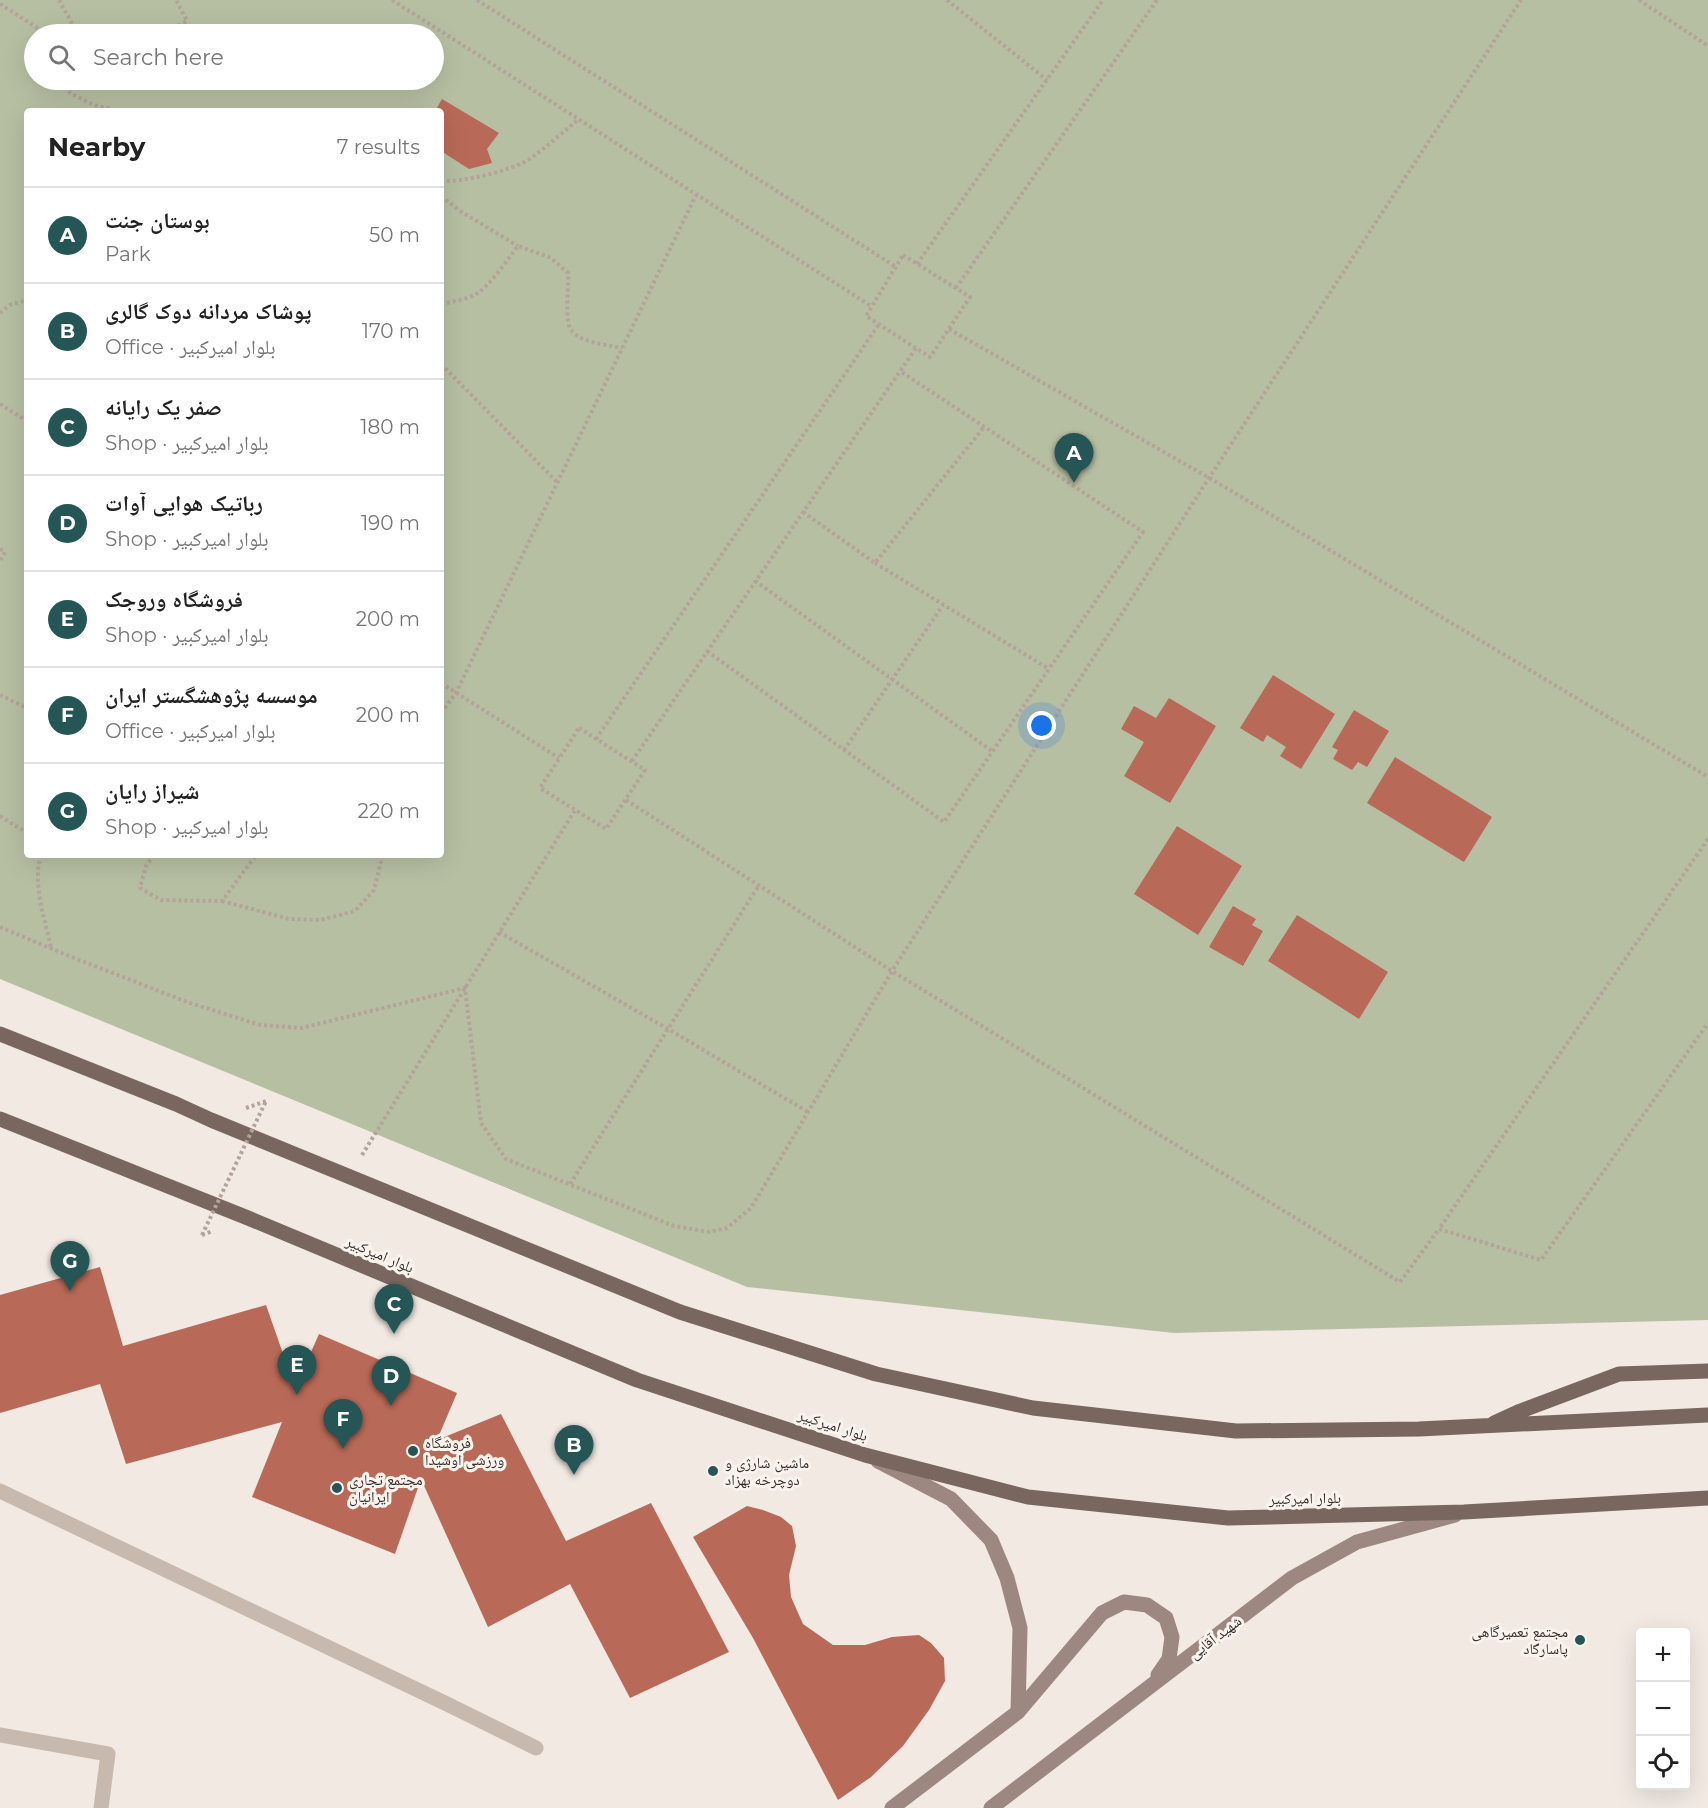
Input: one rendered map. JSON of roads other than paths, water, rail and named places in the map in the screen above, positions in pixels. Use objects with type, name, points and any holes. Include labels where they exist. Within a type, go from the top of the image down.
[{"type":"main road","points":[[0,1034],[176,1104],[680,1312],[898,1379],[1033,1408],[1236,1431],[1419,1429],[1708,1416]]},
{"type":"main road","name":"بلوار امیرکبیر","points":[[0,1119],[248,1218],[637,1380],[865,1455],[1028,1497],[1228,1518],[1464,1512],[1708,1498]]},
{"type":"main road","points":[[1489,1426],[1518,1412],[1619,1374],[1708,1371]]},
{"type":"main road","points":[[865,1455],[951,1499],[991,1540],[1007,1578],[1020,1628],[1018,1712]]},
{"type":"main road","name":"شهید آقایی","points":[[991,1808],[1292,1578],[1357,1542],[1464,1512]]},
{"type":"main road","points":[[892,1808],[1018,1712],[1102,1613],[1124,1602],[1147,1605],[1166,1618],[1172,1637],[1169,1659],[1151,1685]]},
{"type":"street","points":[[0,1491],[536,1748]]},
{"type":"street","points":[[0,1735],[108,1754],[100,1808]]},
{"type":"place","name":"بوستان جنت","points":[[1074,483]]},
{"type":"place","name":"شیراز رایان","points":[[70,1291]]},
{"type":"place","name":"صفر یک رایانه","points":[[394,1334]]},
{"type":"place","name":"فروشگاه وروجک","points":[[297,1395]]},
{"type":"place","name":"رباتیک هوایی آوات","points":[[391,1406]]},
{"type":"place","name":"موسسه پژوهشگستر ایران","points":[[343,1449]]},
{"type":"place","name":"فروشگاه ورزشی اوشیدا","points":[[413,1451]]},
{"type":"place","name":"ماشین شارژی و دوچرخه بهزاد","points":[[713,1471]]},
{"type":"place","name":"پوشاک مردانه دوک گالری","points":[[574,1475]]},
{"type":"place","name":"مجتمع تجاری ایرانیان","points":[[337,1488]]},
{"type":"place","name":"مجتمع تعمیرگاهی پاسارگاد","points":[[1580,1640]]}]
